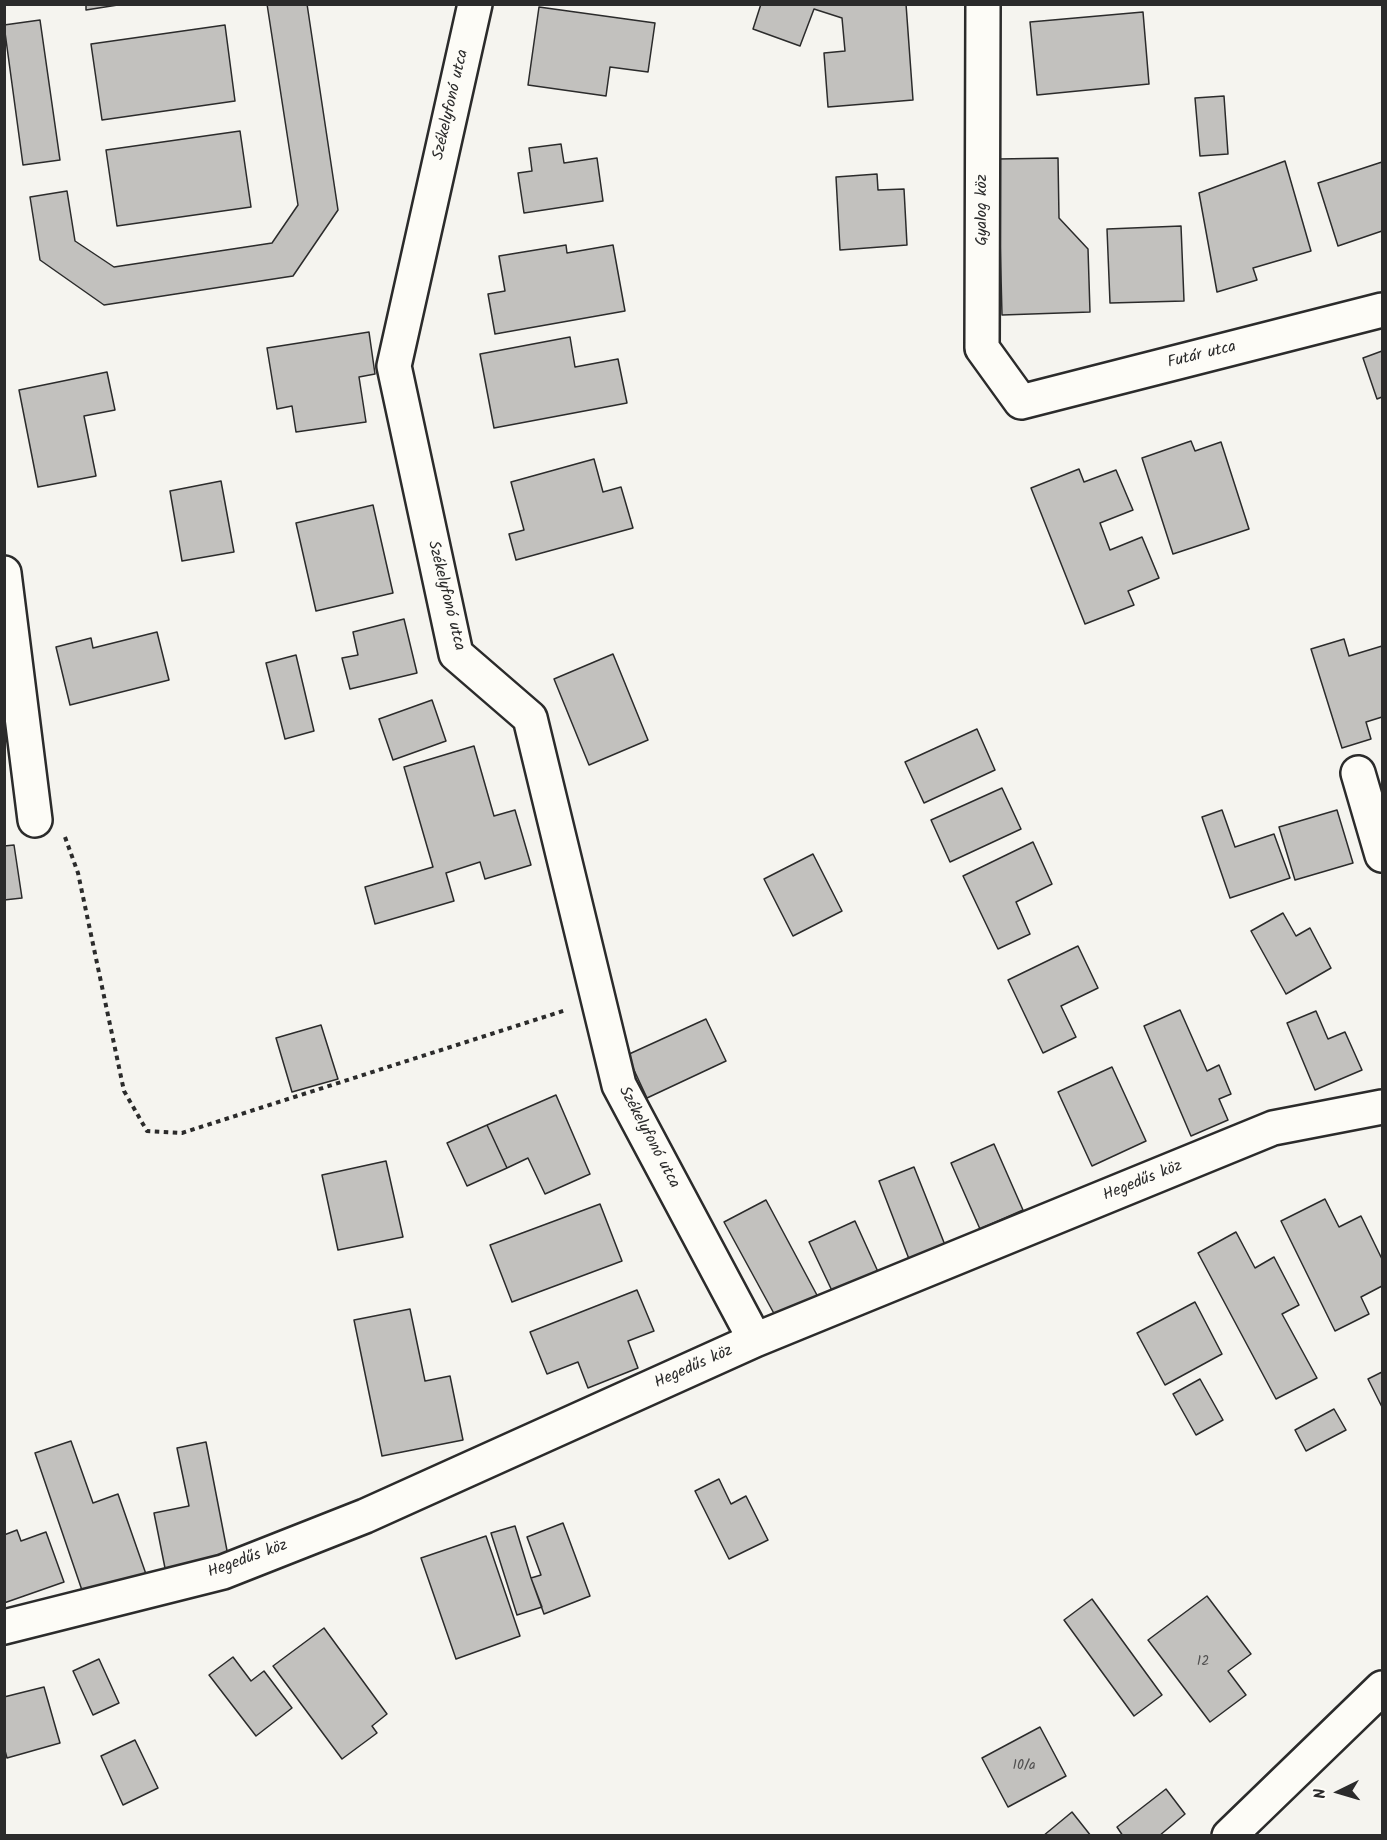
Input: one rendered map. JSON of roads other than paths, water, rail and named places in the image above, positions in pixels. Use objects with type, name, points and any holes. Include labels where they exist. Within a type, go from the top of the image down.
[{"type":"street","name":"Székelyfonó utca","points":[[475,4],[394,366],[456,654],[530,718],[619,1085],[755,1340]]},
{"type":"street","name":"Gyalog köz","points":[[983,4],[982,348],[1021,402]]},
{"type":"street","name":"Futár utca","points":[[1021,402],[1383,309]]},
{"type":"street","points":[[4,573],[35,820]]},
{"type":"street","points":[[1358,773],[1383,855]]},
{"type":"street","name":"Hegedűs köz","points":[[4,1627],[223,1572],[365,1516],[755,1340],[1273,1128],[1383,1107]]},
{"type":"street","points":[[1229,1836],[1383,1688]]}]
